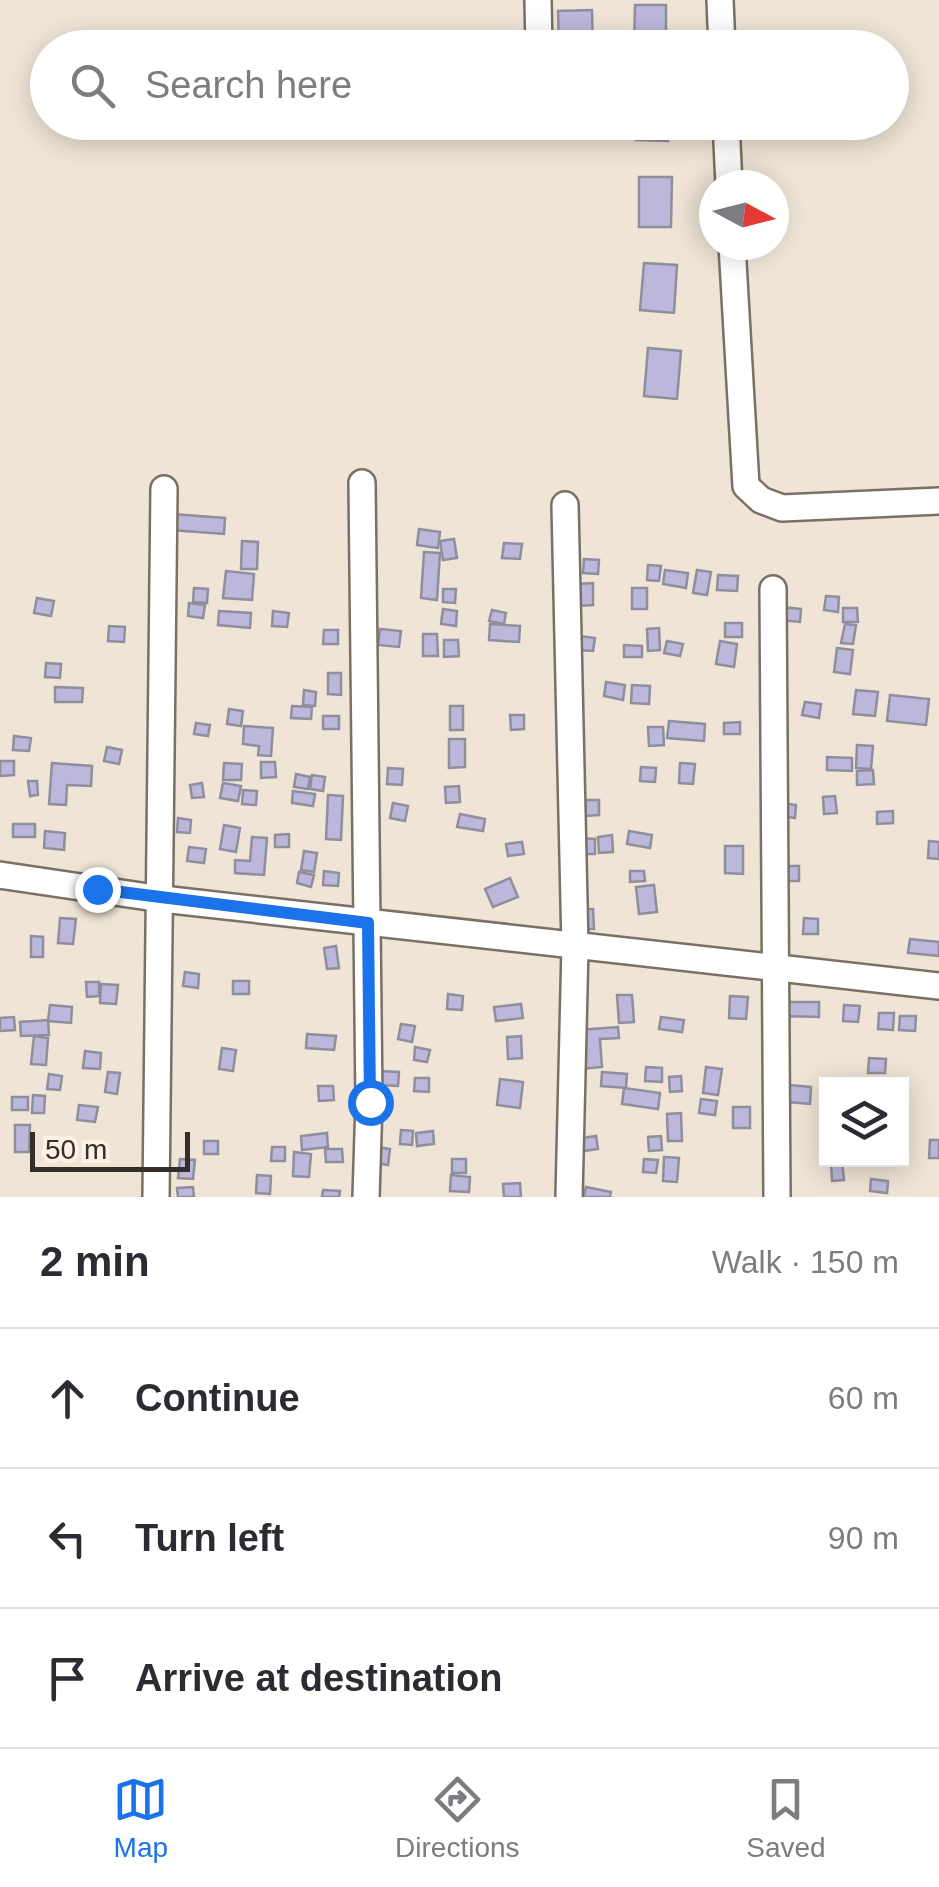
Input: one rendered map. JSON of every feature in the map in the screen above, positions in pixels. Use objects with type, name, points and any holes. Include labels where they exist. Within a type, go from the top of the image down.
[{"type":"street","points":[[538,0],[539,30]]},
{"type":"street","points":[[720,0],[721,30]]},
{"type":"street","points":[[727,140],[728,170]]},
{"type":"street","points":[[733,260],[746,486],[761,500],[782,508],[939,501]]},
{"type":"street","points":[[362,483],[368,923],[366,1197]]},
{"type":"street","points":[[156,1197],[164,489]]},
{"type":"street","points":[[565,505],[575,947],[569,1197]]},
{"type":"street","points":[[773,589],[777,1197]]},
{"type":"street","points":[[0,875],[368,923],[939,986]]},
{"type":"building","points":[[635,5],[666,5],[666,30],[634,30]]},
{"type":"building","points":[[592,10],[593,30],[559,30],[558,11]]},
{"type":"building","points":[[639,177],[672,177],[671,227],[639,227]]},
{"type":"building","points":[[644,263],[677,265],[674,313],[640,310]]},
{"type":"building","points":[[648,348],[681,351],[677,399],[644,396]]},
{"type":"building","points":[[172,514],[225,518],[224,534],[171,530]]},
{"type":"building","points":[[419,529],[440,532],[438,548],[417,545]]},
{"type":"building","points":[[454,539],[457,558],[443,560],[440,541]]},
{"type":"building","points":[[242,541],[258,542],[257,569],[241,569]]},
{"type":"building","points":[[504,543],[522,544],[520,559],[502,558]]},
{"type":"building","points":[[424,552],[440,553],[437,600],[421,598]]},
{"type":"building","points":[[584,559],[599,560],[598,574],[583,573]]},
{"type":"building","points":[[648,565],[661,566],[659,581],[647,580]]},
{"type":"building","points":[[665,570],[688,573],[686,588],[663,584]]},
{"type":"building","points":[[697,570],[711,572],[707,595],[693,593]]},
{"type":"building","points":[[226,571],[254,574],[252,600],[223,598]]},
{"type":"building","points":[[718,575],[738,576],[737,591],[717,590]]},
{"type":"building","points":[[593,583],[593,605],[579,606],[578,584]]},
{"type":"building","points":[[194,588],[208,589],[207,603],[193,602]]},
{"type":"building","points":[[632,588],[647,588],[647,609],[632,609]]},
{"type":"building","points":[[443,589],[456,589],[455,603],[443,602]]},
{"type":"building","points":[[826,596],[839,597],[838,612],[824,610]]},
{"type":"building","points":[[37,598],[54,601],[51,616],[34,613]]},
{"type":"building","points":[[189,603],[205,605],[203,618],[188,616]]},
{"type":"building","points":[[769,606],[801,609],[800,622],[767,619]]},
{"type":"building","points":[[843,608],[857,608],[858,622],[843,622]]},
{"type":"building","points":[[443,609],[457,611],[456,626],[441,624]]},
{"type":"building","points":[[492,610],[506,613],[504,624],[489,621]]},
{"type":"building","points":[[219,611],[251,613],[250,628],[218,625]]},
{"type":"building","points":[[273,611],[289,613],[287,627],[272,626]]},
{"type":"building","points":[[725,623],[742,623],[742,637],[725,637]]},
{"type":"building","points":[[490,624],[520,626],[519,642],[489,640]]},
{"type":"building","points":[[845,624],[856,625],[853,644],[841,643]]},
{"type":"building","points":[[109,626],[125,627],[124,642],[108,641]]},
{"type":"building","points":[[659,628],[660,650],[648,651],[647,629]]},
{"type":"building","points":[[380,629],[401,631],[399,647],[378,645]]},
{"type":"building","points":[[324,630],[338,630],[338,644],[323,644]]},
{"type":"building","points":[[423,634],[437,634],[438,656],[423,656]]},
{"type":"building","points":[[579,636],[595,638],[593,651],[578,650]]},
{"type":"building","points":[[444,640],[458,640],[459,656],[444,657]]},
{"type":"building","points":[[667,641],[683,644],[680,656],[664,653]]},
{"type":"building","points":[[720,641],[737,644],[734,667],[716,664]]},
{"type":"building","points":[[624,645],[642,646],[642,657],[624,657]]},
{"type":"building","points":[[837,648],[853,650],[850,674],[834,672]]},
{"type":"building","points":[[46,663],[61,664],[60,678],[45,677]]},
{"type":"building","points":[[328,673],[341,673],[341,695],[328,694]]},
{"type":"building","points":[[606,682],[625,685],[623,700],[604,696]]},
{"type":"building","points":[[632,685],[650,686],[649,704],[631,703]]},
{"type":"building","points":[[55,687],[83,688],[82,702],[55,702]]},
{"type":"building","points":[[304,690],[316,692],[315,706],[303,705]]},
{"type":"building","points":[[856,690],[878,692],[875,716],[853,714]]},
{"type":"building","points":[[890,695],[929,699],[926,725],[887,721]]},
{"type":"building","points":[[805,702],[821,704],[819,718],[802,715]]},
{"type":"building","points":[[292,706],[312,707],[311,719],[291,718]]},
{"type":"building","points":[[450,706],[463,706],[463,730],[450,730]]},
{"type":"building","points":[[229,709],[243,711],[241,726],[227,724]]},
{"type":"building","points":[[510,715],[524,715],[524,729],[511,730]]},
{"type":"building","points":[[323,716],[339,716],[339,729],[323,729]]},
{"type":"building","points":[[669,721],[705,724],[704,741],[667,738]]},
{"type":"building","points":[[740,722],[740,734],[724,734],[724,723]]},
{"type":"building","points":[[196,723],[210,725],[208,736],[194,734]]},
{"type":"building","points":[[244,726],[273,728],[271,756],[258,755],[259,746],[243,744]]},
{"type":"building","points":[[648,727],[663,727],[664,745],[649,746]]},
{"type":"building","points":[[14,736],[31,738],[29,751],[13,750]]},
{"type":"building","points":[[449,739],[465,739],[465,767],[449,768]]},
{"type":"building","points":[[857,745],[873,746],[871,769],[856,768]]},
{"type":"building","points":[[107,747],[122,750],[119,764],[104,761]]},
{"type":"building","points":[[827,757],[852,758],[852,771],[827,770]]},
{"type":"building","points":[[0,761],[14,761],[14,775],[0,776]]},
{"type":"building","points":[[261,762],[275,762],[276,777],[261,778]]},
{"type":"building","points":[[52,763],[92,766],[91,786],[67,785],[66,805],[49,804]]},
{"type":"building","points":[[224,763],[242,764],[241,780],[223,780]]},
{"type":"building","points":[[680,763],[695,764],[693,784],[679,783]]},
{"type":"building","points":[[641,767],[656,768],[655,782],[640,781]]},
{"type":"building","points":[[388,768],[403,769],[402,785],[387,784]]},
{"type":"building","points":[[873,770],[874,784],[857,785],[857,771]]},
{"type":"building","points":[[296,774],[310,777],[308,789],[294,787]]},
{"type":"building","points":[[312,775],[325,777],[323,791],[310,789]]},
{"type":"building","points":[[28,781],[37,781],[38,795],[30,796]]},
{"type":"building","points":[[202,783],[204,797],[192,798],[190,785]]},
{"type":"building","points":[[223,783],[241,786],[238,801],[220,798]]},
{"type":"building","points":[[459,786],[460,802],[446,803],[445,787]]},
{"type":"building","points":[[243,790],[257,791],[256,805],[242,804]]},
{"type":"building","points":[[293,791],[315,794],[313,806],[292,803]]},
{"type":"building","points":[[328,795],[343,796],[341,840],[326,839]]},
{"type":"building","points":[[835,796],[837,813],[824,814],[823,797]]},
{"type":"building","points":[[585,800],[599,800],[599,815],[585,816]]},
{"type":"building","points":[[770,801],[796,805],[795,818],[768,814]]},
{"type":"building","points":[[393,803],[408,806],[405,821],[390,818]]},
{"type":"building","points":[[893,811],[893,823],[877,824],[877,812]]},
{"type":"building","points":[[460,814],[485,819],[483,831],[457,827]]},
{"type":"building","points":[[178,818],[191,820],[190,833],[177,832]]},
{"type":"building","points":[[13,824],[35,824],[35,837],[13,837]]},
{"type":"building","points":[[224,825],[240,828],[236,852],[220,849]]},
{"type":"building","points":[[45,831],[65,833],[64,850],[44,848]]},
{"type":"building","points":[[629,831],[652,835],[650,848],[627,844]]},
{"type":"building","points":[[289,834],[289,847],[275,847],[275,835]]},
{"type":"building","points":[[612,835],[613,852],[599,853],[598,837]]},
{"type":"building","points":[[252,837],[267,838],[264,875],[235,873],[235,860],[250,861]]},
{"type":"building","points":[[580,838],[595,839],[595,854],[580,854]]},
{"type":"building","points":[[929,841],[939,842],[939,859],[928,858]]},
{"type":"building","points":[[522,842],[524,854],[508,856],[506,844]]},
{"type":"building","points":[[725,846],[743,846],[743,874],[725,873]]},
{"type":"building","points":[[189,847],[206,849],[204,863],[187,861]]},
{"type":"building","points":[[304,851],[317,853],[314,872],[301,870]]},
{"type":"building","points":[[774,866],[799,866],[799,881],[775,881]]},
{"type":"building","points":[[324,871],[339,873],[338,886],[323,885]]},
{"type":"building","points":[[630,871],[644,871],[645,881],[630,882]]},
{"type":"building","points":[[299,872],[314,875],[311,887],[297,883]]},
{"type":"building","points":[[510,878],[518,897],[493,907],[485,889]]},
{"type":"building","points":[[654,885],[657,912],[639,914],[636,887]]},
{"type":"building","points":[[581,909],[593,909],[594,929],[583,929]]},
{"type":"building","points":[[60,918],[76,919],[73,944],[58,943]]},
{"type":"building","points":[[804,918],[818,919],[818,934],[803,934]]},
{"type":"building","points":[[31,936],[43,937],[43,957],[31,957]]},
{"type":"building","points":[[910,939],[939,942],[939,956],[908,953]]},
{"type":"building","points":[[336,946],[339,968],[327,969],[324,948]]},
{"type":"building","points":[[185,972],[199,974],[198,988],[183,986]]},
{"type":"building","points":[[233,981],[249,981],[249,994],[233,994]]},
{"type":"building","points":[[86,982],[99,982],[99,996],[87,997]]},
{"type":"building","points":[[101,984],[118,985],[116,1004],[100,1003]]},
{"type":"building","points":[[448,994],[463,996],[462,1010],[447,1009]]},
{"type":"building","points":[[617,995],[632,995],[634,1022],[619,1023]]},
{"type":"building","points":[[730,996],[748,997],[746,1019],[729,1018]]},
{"type":"building","points":[[781,1002],[819,1002],[819,1017],[780,1016]]},
{"type":"building","points":[[521,1004],[523,1018],[496,1021],[494,1007]]},
{"type":"building","points":[[50,1005],[72,1007],[71,1023],[48,1021]]},
{"type":"building","points":[[844,1005],[860,1006],[858,1022],[843,1021]]},
{"type":"building","points":[[879,1013],[894,1013],[893,1030],[878,1029]]},
{"type":"building","points":[[900,1016],[916,1016],[915,1031],[899,1030]]},
{"type":"building","points":[[14,1017],[15,1030],[0,1031],[0,1018]]},
{"type":"building","points":[[661,1017],[684,1020],[682,1032],[659,1029]]},
{"type":"building","points":[[48,1020],[49,1035],[21,1036],[20,1022]]},
{"type":"building","points":[[401,1024],[415,1026],[412,1042],[398,1039]]},
{"type":"building","points":[[618,1027],[619,1038],[600,1039],[602,1067],[582,1069],[579,1030]]},
{"type":"building","points":[[307,1034],[336,1036],[334,1050],[306,1048]]},
{"type":"building","points":[[34,1036],[48,1038],[46,1065],[31,1064]]},
{"type":"building","points":[[521,1036],[522,1058],[508,1059],[507,1037]]},
{"type":"building","points":[[415,1047],[430,1050],[427,1062],[414,1060]]},
{"type":"building","points":[[222,1048],[236,1050],[233,1071],[219,1069]]},
{"type":"building","points":[[85,1051],[101,1053],[100,1069],[83,1068]]},
{"type":"building","points":[[869,1058],[886,1059],[885,1073],[868,1073]]},
{"type":"building","points":[[646,1067],[662,1068],[662,1082],[645,1081]]},
{"type":"building","points":[[706,1067],[722,1069],[718,1095],[703,1093]]},
{"type":"building","points":[[380,1071],[399,1072],[398,1086],[379,1085]]},
{"type":"building","points":[[108,1072],[120,1073],[117,1094],[105,1092]]},
{"type":"building","points":[[602,1072],[627,1074],[626,1088],[601,1086]]},
{"type":"building","points":[[49,1074],[62,1076],[60,1090],[47,1089]]},
{"type":"building","points":[[681,1076],[682,1091],[670,1092],[669,1077]]},
{"type":"building","points":[[415,1078],[429,1078],[429,1092],[414,1091]]},
{"type":"building","points":[[500,1079],[523,1082],[520,1108],[497,1105]]},
{"type":"building","points":[[789,1085],[811,1087],[810,1104],[788,1102]]},
{"type":"building","points":[[318,1086],[333,1086],[334,1100],[319,1101]]},
{"type":"building","points":[[624,1088],[660,1093],[658,1109],[622,1104]]},
{"type":"building","points":[[33,1095],[45,1096],[44,1113],[32,1113]]},
{"type":"building","points":[[12,1097],[28,1097],[28,1110],[12,1110]]},
{"type":"building","points":[[701,1099],[717,1101],[715,1115],[699,1113]]},
{"type":"building","points":[[79,1105],[98,1107],[95,1122],[77,1120]]},
{"type":"building","points":[[733,1107],[750,1107],[750,1128],[733,1128]]},
{"type":"building","points":[[681,1113],[682,1141],[668,1141],[667,1114]]},
{"type":"building","points":[[15,1125],[30,1125],[29,1152],[15,1152]]},
{"type":"building","points":[[401,1130],[413,1131],[412,1145],[400,1144]]},
{"type":"building","points":[[433,1131],[434,1144],[417,1146],[416,1133]]},
{"type":"building","points":[[327,1133],[328,1147],[302,1150],[301,1136]]},
{"type":"building","points":[[596,1136],[598,1149],[584,1151],[582,1138]]},
{"type":"building","points":[[661,1136],[662,1150],[649,1151],[648,1137]]},
{"type":"building","points":[[930,1140],[939,1140],[939,1158],[929,1158]]},
{"type":"building","points":[[204,1141],[218,1141],[218,1154],[204,1154]]},
{"type":"building","points":[[372,1146],[390,1149],[388,1165],[370,1162]]},
{"type":"building","points":[[272,1147],[285,1147],[285,1161],[271,1161]]},
{"type":"building","points":[[325,1149],[342,1149],[343,1162],[326,1162]]},
{"type":"building","points":[[294,1152],[311,1154],[309,1177],[293,1176]]},
{"type":"building","points":[[664,1157],[679,1158],[677,1182],[663,1181]]},
{"type":"building","points":[[180,1159],[195,1160],[193,1179],[178,1178]]},
{"type":"building","points":[[452,1159],[466,1159],[466,1173],[452,1173]]},
{"type":"building","points":[[644,1159],[658,1160],[656,1173],[643,1172]]},
{"type":"building","points":[[831,1167],[843,1167],[844,1180],[832,1181]]},
{"type":"building","points":[[257,1175],[271,1176],[270,1194],[256,1193]]},
{"type":"building","points":[[451,1175],[470,1177],[469,1192],[450,1191]]},
{"type":"building","points":[[871,1179],[888,1181],[887,1193],[870,1191]]},
{"type":"building","points":[[520,1183],[521,1197],[504,1197],[503,1184]]},
{"type":"building","points":[[193,1187],[194,1197],[178,1197],[177,1188]]},
{"type":"building","points":[[586,1187],[611,1192],[610,1197],[584,1197]]},
{"type":"building","points":[[323,1190],[340,1191],[339,1197],[322,1197]]},
{"type":"route","points":[[97,889],[368,923],[370,1102]]}]
